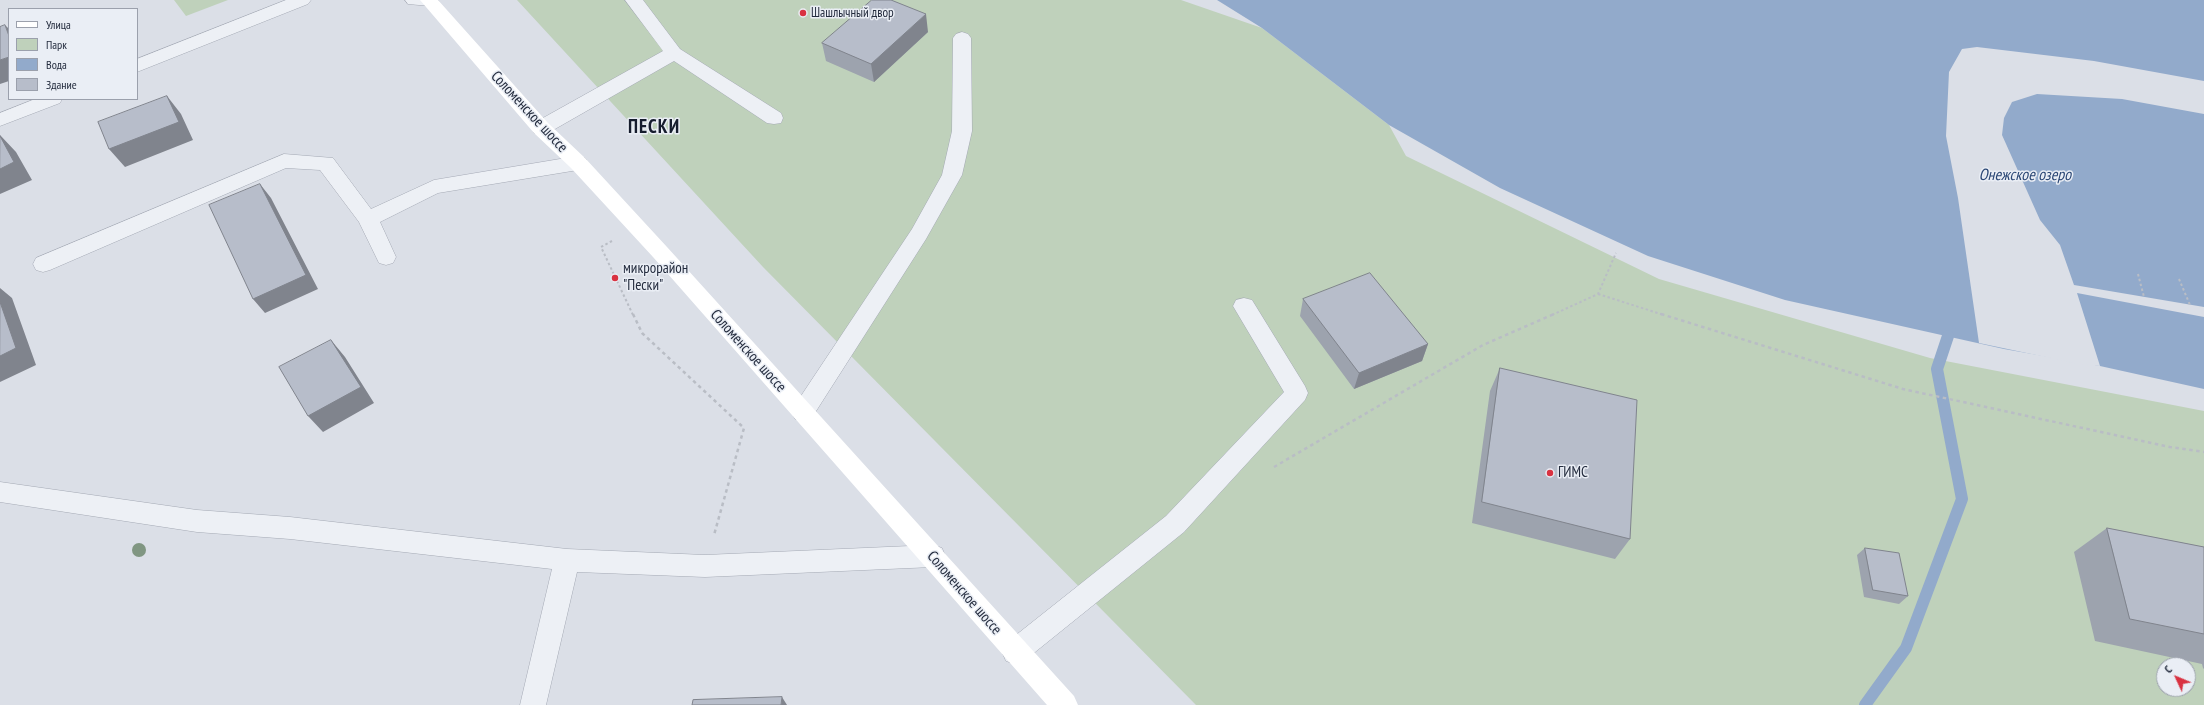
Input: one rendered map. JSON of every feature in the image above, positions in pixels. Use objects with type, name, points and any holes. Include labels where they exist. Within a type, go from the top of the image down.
[{"type":"main road","name":"Соломенское шоссе","points":[[424,0],[541,128],[578,163],[637,227],[933,556],[1015,652],[1065,705]]},
{"type":"street","points":[[138,66],[302,0]]},
{"type":"street","points":[[634,0],[674,53],[774,118]]},
{"type":"street","points":[[802,412],[919,234],[952,175],[962,131],[962,38]]},
{"type":"street","points":[[541,128],[674,53]]},
{"type":"street","points":[[0,120],[50,100]]},
{"type":"street","points":[[43,264],[284,161],[326,163],[368,219],[386,257]]},
{"type":"street","points":[[368,219],[434,187],[578,163]]},
{"type":"street","points":[[1015,652],[1174,524],[1297,393],[1244,306]]},
{"type":"street","points":[[0,492],[197,521],[290,528],[567,560],[705,566],[933,556]]},
{"type":"street","points":[[533,705],[567,560]]},
{"type":"path","points":[[637,227],[601,247],[642,334],[744,428],[705,566]]},
{"type":"path","points":[[1598,294],[1616,253]]},
{"type":"path","points":[[2138,274],[2144,297]]},
{"type":"path","points":[[2179,279],[2190,305]]},
{"type":"path","points":[[1271,468],[1483,345],[1598,294],[1903,389],[2170,447],[2204,452]]},
{"type":"green space","points":[[174,0],[228,0],[186,16]]},
{"type":"green space","points":[[517,0],[1181,0],[1262,28],[1389,125],[1406,156],[1659,279],[1930,358],[2204,411],[2204,705],[1196,705],[763,267]]},
{"type":"water","name":"Онежское озеро","points":[[1217,0],[2204,0],[2204,389],[2100,366],[2004,349],[1785,300],[1648,256],[1500,188],[1389,125],[1262,28]]},
{"type":"pier","points":[[1977,47],[2094,61],[2204,81],[2204,114],[2122,99],[2037,94],[2012,102],[2004,118],[2002,135],[2040,220],[2060,245],[2074,285],[2204,307],[2204,317],[2077,293],[2100,366],[2079,364],[1979,343],[1958,198],[1946,136],[1949,72],[1962,49]]},
{"type":"building","points":[[872,0],[891,0],[926,14],[871,64],[822,43]]},
{"type":"building","points":[[5,25],[8,33],[8,57],[0,60],[0,27]]},
{"type":"building","points":[[167,96],[179,122],[109,149],[98,122]]},
{"type":"building","points":[[0,136],[14,162],[0,169]]},
{"type":"building","points":[[260,184],[306,275],[253,299],[209,205]]},
{"type":"building","points":[[1370,273],[1428,344],[1359,373],[1303,299]]},
{"type":"building","points":[[0,302],[16,348],[0,356]]},
{"type":"building","points":[[331,340],[361,387],[308,416],[279,367]]},
{"type":"building","name":"ГИМС","points":[[1500,368],[1637,400],[1630,539],[1482,502]]},
{"type":"building","points":[[2107,528],[2204,547],[2204,634],[2130,619]]},
{"type":"building","points":[[1865,548],[1899,553],[1908,596],[1873,590]]},
{"type":"building","points":[[782,697],[781,705],[692,705],[693,700]]},
{"type":"waterway","points":[[1865,705],[1906,648],[1962,499],[1937,369],[1948,336]]},
{"type":"place","name":"Шашлычный двор","points":[[803,13]]},
{"type":"place","name":"микрорайон \"Пески\"","points":[[615,278]]},
{"type":"place","name":"ГИМС","points":[[1550,473]]},
{"type":"district","name":"ПЕСКИ","points":[[654,128]]}]
